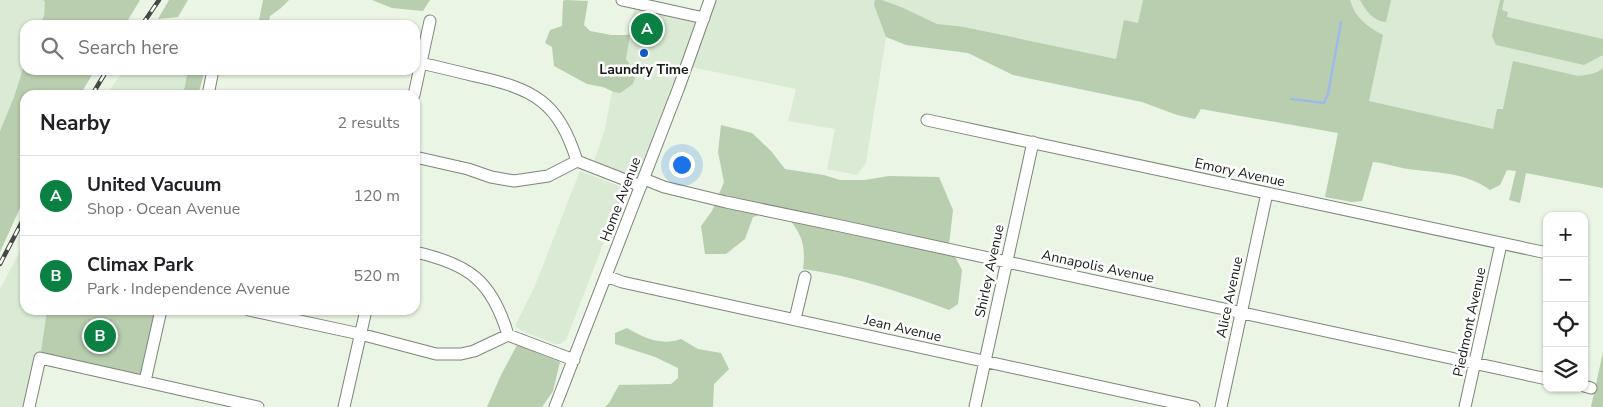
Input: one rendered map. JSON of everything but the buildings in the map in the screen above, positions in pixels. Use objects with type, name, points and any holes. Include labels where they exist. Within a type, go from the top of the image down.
[{"type":"street","points":[[622,0],[704,18]]},
{"type":"street","name":"Home Avenue","points":[[555,407],[642,183],[710,0]]},
{"type":"street","points":[[420,56],[430,21]]},
{"type":"street","points":[[420,63],[504,82],[535,96],[558,118],[566,132],[577,161],[548,176],[514,181],[491,177],[468,169],[420,158]]},
{"type":"street","points":[[209,90],[212,75]]},
{"type":"street","points":[[415,90],[416,75]]},
{"type":"street","name":"Emory Avenue","points":[[927,120],[1543,252]]},
{"type":"street","name":"Shirley Avenue","points":[[975,407],[1033,142]]},
{"type":"street","name":"Annapolis Avenue","points":[[577,161],[642,183],[726,202],[1543,378]]},
{"type":"street","name":"Alice Avenue","points":[[1221,407],[1267,193]]},
{"type":"street","name":"Piedmont Avenue","points":[[1465,407],[1501,244]]},
{"type":"street","points":[[420,253],[460,266],[480,282],[500,309],[508,335]]},
{"type":"street","name":"Jean Avenue","points":[[606,276],[622,282],[1194,407]]},
{"type":"street","points":[[795,320],[805,277]]},
{"type":"street","points":[[145,381],[160,315]]},
{"type":"street","points":[[271,315],[360,334],[424,352],[448,355],[474,351],[508,335],[574,360]]},
{"type":"street","points":[[344,407],[365,315]]},
{"type":"street","points":[[29,407],[40,358],[258,407]]},
{"type":"shaded area","points":[[0,0],[43,0],[45,2],[42,20],[20,20],[21,75],[0,131]]},
{"type":"shaded area","points":[[43,0],[140,0],[128,20],[42,20],[45,2]]},
{"type":"shaded area","points":[[169,0],[188,0],[178,17],[158,19]]},
{"type":"shaded area","points":[[263,0],[289,0],[270,16],[269,20],[259,20]]},
{"type":"shaded area","points":[[372,0],[430,0],[423,11],[392,8]]},
{"type":"shaded area","points":[[710,0],[1603,0],[1603,188],[886,37],[866,163],[857,175],[827,169],[835,129],[788,121],[796,89],[687,66],[641,186],[592,167],[605,129],[613,86],[636,3],[704,18]]},
{"type":"shaded area","points":[[875,0],[882,0],[901,7],[937,24],[964,27],[1116,59],[1124,20],[1138,23],[1143,0],[1350,0],[1359,17],[1372,29],[1383,35],[1369,101],[1493,129],[1497,109],[1503,109],[1513,61],[1578,76],[1588,75],[1603,68],[1603,188],[1526,173],[1520,203],[1509,200],[1516,171],[1507,170],[1500,185],[1490,190],[1461,176],[1373,162],[1362,201],[1352,202],[1325,197],[1338,133],[1201,109],[1195,119],[1177,115],[1142,102],[1013,75],[968,53],[906,45],[886,37],[874,5]]},
{"type":"shaded area","points":[[1360,0],[1391,0],[1386,22],[1377,20],[1370,15]]},
{"type":"shaded area","points":[[1500,0],[1504,0],[1502,10],[1508,12],[1507,17],[1603,39],[1603,55],[1584,65],[1496,45],[1492,36]]},
{"type":"shaded area","points":[[563,1],[588,1],[584,25],[590,31],[611,35],[630,35],[626,59],[636,75],[633,84],[620,93],[614,92],[603,87],[587,84],[554,66],[552,47],[545,43],[550,30],[562,26]]},
{"type":"shaded area","points":[[21,75],[92,75],[83,90],[20,90],[20,208],[0,252],[0,131]]},
{"type":"shaded area","points":[[120,75],[187,75],[184,90],[110,90]]},
{"type":"shaded area","points":[[187,75],[204,75],[199,90],[184,90]]},
{"type":"shaded area","points":[[721,125],[752,133],[771,151],[785,169],[824,175],[840,180],[865,180],[889,176],[939,177],[953,210],[949,245],[962,270],[958,304],[949,310],[877,285],[803,269],[804,250],[800,236],[781,208],[753,217],[745,239],[726,254],[705,254],[701,226],[712,211],[724,182],[718,152]]},
{"type":"shaded area","points":[[580,171],[619,186],[622,196],[566,340],[560,344],[555,344],[522,331],[515,326],[534,288]]},
{"type":"shaded area","points":[[20,251],[20,315],[46,315],[40,358],[29,407],[0,407],[0,289]]},
{"type":"shaded area","points":[[46,315],[160,315],[145,381],[40,358]]},
{"type":"shaded area","points":[[627,328],[653,340],[667,342],[681,339],[698,349],[721,353],[729,369],[714,384],[713,407],[605,407],[619,385],[671,384],[678,378],[678,368],[655,357],[615,344],[615,333]]},
{"type":"shaded area","points":[[517,345],[560,362],[553,391],[542,407],[487,407],[501,375]]},
{"type":"shaded area","points":[[1603,352],[1603,407],[1591,407]]},
{"type":"waterway","points":[[1291,99],[1324,103],[1328,94],[1341,22]]},
{"type":"railway","points":[[145,20],[159,0]]},
{"type":"railway","points":[[95,90],[104,75]]},
{"type":"railway","points":[[0,264],[20,226]]},
{"type":"place","name":"United Vacuum","points":[[647,29]]},
{"type":"place","name":"Laundry Time","points":[[644,53]]},
{"type":"place","name":"Climax Park","points":[[100,336]]}]
